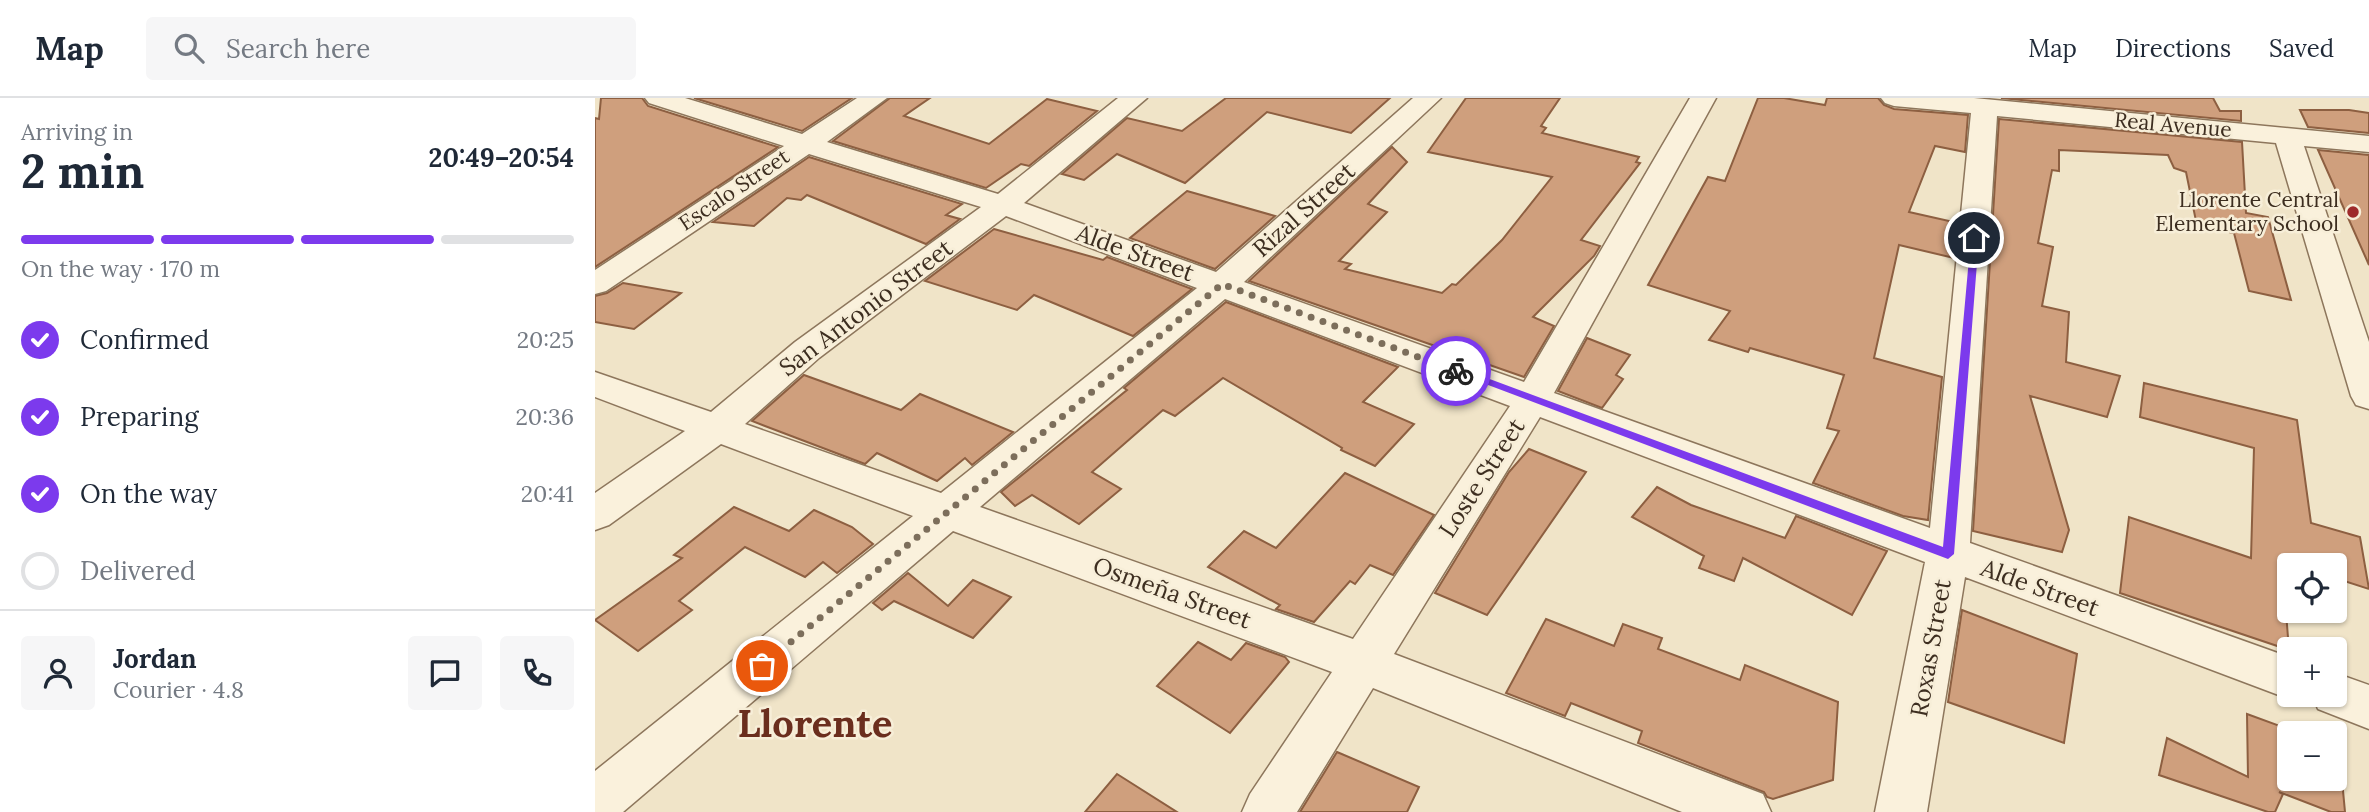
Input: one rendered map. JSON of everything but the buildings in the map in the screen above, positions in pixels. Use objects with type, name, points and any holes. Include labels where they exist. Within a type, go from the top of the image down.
[{"type":"street","name":"Alde Street","points":[[657,98],[1003,205],[2277,674]]},
{"type":"street","name":"Escalo Street","points":[[595,284],[874,98]]},
{"type":"street","name":"San Antonio Street","points":[[595,514],[715,429],[807,350],[1003,205],[1134,98]]},
{"type":"street","name":"Rizal Street","points":[[595,803],[1222,284],[1428,98]]},
{"type":"street","name":"Loste Street","points":[[1268,812],[1533,400],[1703,98]]},
{"type":"street","name":"Real Avenue","points":[[1894,98],[2369,144]]},
{"type":"street","name":"Roxas Street","points":[[1901,812],[1948,554],[1985,107]]},
{"type":"street","points":[[2287,136],[2369,396]]},
{"type":"street","name":"Osmeña Street","points":[[595,384],[1363,663],[1745,812]]},
{"type":"street","points":[[2347,699],[2369,707]]},
{"type":"way so far","points":[[762,666],[1222,284],[1456,371]]},
{"type":"place","name":"Llorente Central Elementary School","points":[[2353,212]]},
{"type":"district","name":"Llorente","points":[[815,724]]},
{"type":"route","points":[[1456,371],[1948,554],[1974,238]]}]
